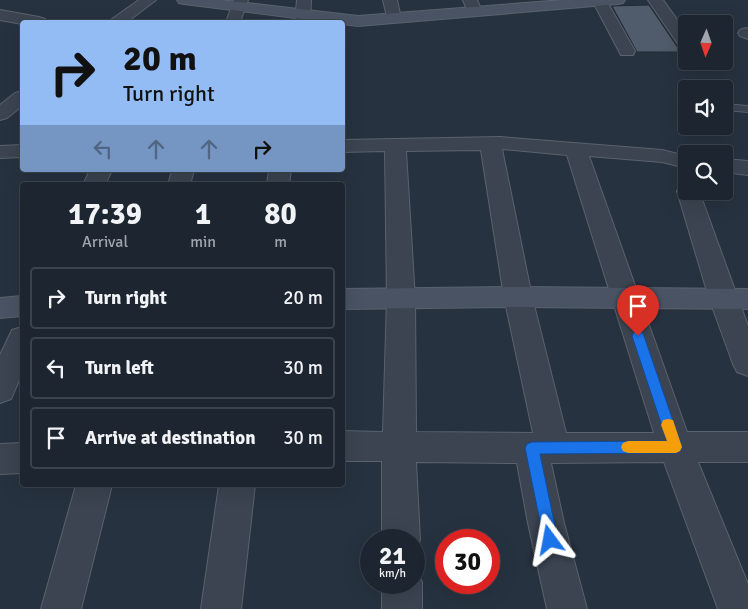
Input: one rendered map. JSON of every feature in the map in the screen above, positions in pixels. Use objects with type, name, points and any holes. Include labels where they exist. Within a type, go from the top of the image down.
[{"type":"street","points":[[121,20],[149,0]]},
{"type":"street","points":[[184,0],[240,4],[303,19],[330,20]]},
{"type":"street","points":[[303,19],[304,0]]},
{"type":"street","points":[[390,0],[393,18]]},
{"type":"street","points":[[345,21],[393,18],[472,5],[618,0]]},
{"type":"street","points":[[655,0],[678,32]]},
{"type":"street","points":[[599,2],[627,51]]},
{"type":"street","points":[[234,20],[240,4]]},
{"type":"street","points":[[0,15],[14,5]]},
{"type":"street","points":[[0,15],[28,20]]},
{"type":"street","points":[[0,114],[20,99]]},
{"type":"street","points":[[490,143],[518,297],[542,448],[546,523],[567,609]]},
{"type":"street","points":[[345,146],[490,143],[662,156],[678,161]]},
{"type":"street","points":[[396,145],[401,299],[399,446],[401,529]]},
{"type":"street","points":[[576,149],[676,447],[738,609]]},
{"type":"street","points":[[733,167],[748,168]]},
{"type":"street","points":[[692,200],[735,298],[748,364]]},
{"type":"street","points":[[345,299],[518,297],[626,299],[735,298]]},
{"type":"street","points":[[0,308],[20,306]]},
{"type":"street","points":[[0,390],[20,343]]},
{"type":"street","points":[[345,446],[542,448],[748,447]]},
{"type":"street","points":[[0,459],[20,458]]},
{"type":"street","points":[[61,609],[93,487]]},
{"type":"street","points":[[221,609],[237,487]]},
{"type":"street","points":[[402,594],[402,609]]},
{"type":"lane","points":[[733,107],[748,108]]},
{"type":"building","points":[[649,5],[678,48],[678,52],[637,52],[612,6]]},
{"type":"slow traffic","points":[[628,447],[676,447],[668,425]]},
{"type":"route","points":[[550,540],[532,448],[676,447],[638,336]]}]
